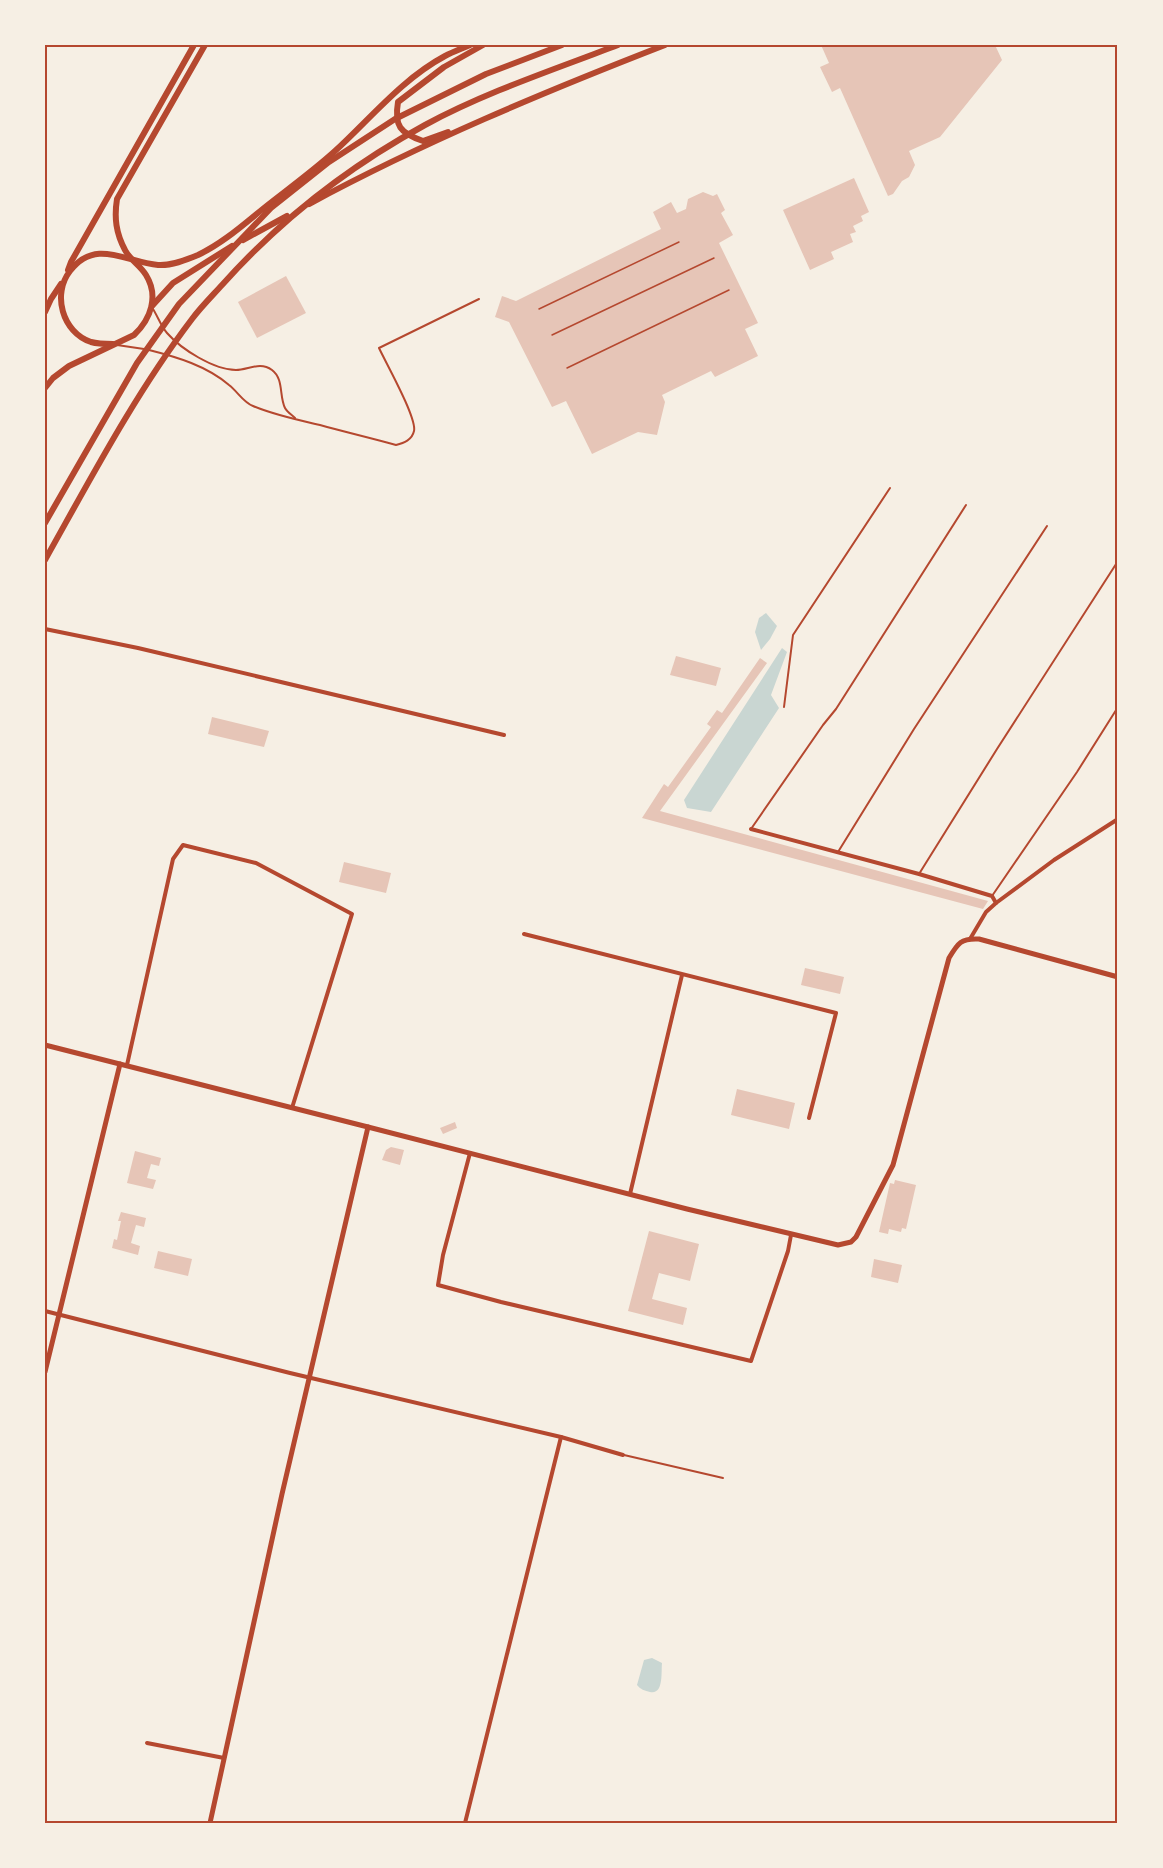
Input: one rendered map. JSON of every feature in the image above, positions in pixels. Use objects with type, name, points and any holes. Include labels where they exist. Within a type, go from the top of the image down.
[{"type":"main road","points":[[113,344],[89,341],[69,326],[63,315],[61,290],[71,262],[194,45]]},
{"type":"main road","points":[[205,45],[117,199],[116,228],[131,260],[161,265],[176,262],[198,254],[228,237],[335,151],[406,83],[443,57],[470,45]]},
{"type":"main road","points":[[483,45],[444,67],[414,88],[398,102],[396,112],[398,124],[403,132],[423,141],[483,120]]},
{"type":"main road","points":[[45,523],[137,363],[179,304],[271,208],[329,162],[396,119],[486,74],[562,45]]},
{"type":"main road","points":[[45,560],[151,377],[194,318],[273,232],[312,198],[354,167],[425,125],[494,92],[618,45]]},
{"type":"main road","points":[[152,306],[173,282],[221,252],[351,182],[529,99],[665,45]]},
{"type":"main road","points":[[45,312],[51,298],[71,269],[79,262],[99,253],[121,255],[131,260],[146,275],[152,296],[152,306],[148,317],[134,335],[69,366],[53,378],[45,388]]},
{"type":"street","points":[[45,629],[138,648],[504,735]]},
{"type":"street","points":[[970,939],[986,912],[996,903],[1054,860],[1118,819]]},
{"type":"street","points":[[751,829],[992,896],[996,903]]},
{"type":"street","points":[[45,1372],[173,859],[183,845],[256,863],[351,914],[292,1108]]},
{"type":"street","points":[[524,934],[836,1013],[809,1118]]},
{"type":"street","points":[[45,1045],[838,1245],[851,1242],[856,1237],[889,1173],[949,958],[963,940],[979,939],[1118,977]]},
{"type":"street","points":[[630,1194],[682,975]]},
{"type":"street","points":[[210,1823],[309,1377],[368,1127]]},
{"type":"street","points":[[470,1153],[443,1255],[438,1285],[501,1302],[752,1361],[788,1251],[791,1234]]},
{"type":"street","points":[[45,1311],[561,1437],[623,1455]]},
{"type":"street","points":[[465,1823],[561,1437]]},
{"type":"street","points":[[147,1743],[224,1758]]},
{"type":"lane","points":[[113,344],[149,350],[184,360],[220,378],[247,403],[277,415],[396,445],[408,440],[414,430],[413,419],[379,348],[479,299]]},
{"type":"lane","points":[[152,306],[165,331],[176,342],[207,361],[235,370],[263,366],[274,371],[280,383],[285,408],[298,420]]},
{"type":"lane","points":[[784,707],[793,634],[890,488]]},
{"type":"lane","points":[[751,829],[822,725],[836,710],[966,505]]},
{"type":"lane","points":[[838,852],[914,729],[1047,526]]},
{"type":"lane","points":[[919,874],[996,749],[1118,561]]},
{"type":"lane","points":[[992,896],[1077,772],[1118,707]]},
{"type":"lane","points":[[623,1455],[723,1478]]},
{"type":"path","points":[[539,309],[679,242]]},
{"type":"path","points":[[552,335],[714,258]]},
{"type":"path","points":[[567,368],[729,291]]},
{"type":"shaded area","points":[[766,613],[777,626],[761,650],[755,632],[759,618]]},
{"type":"shaded area","points":[[782,648],[787,652],[771,695],[779,708],[711,812],[687,808],[684,800]]},
{"type":"shaded area","points":[[652,1658],[662,1663],[661,1682],[658,1690],[650,1692],[637,1685],[644,1660]]},
{"type":"building","points":[[821,45],[995,45],[1002,60],[940,137],[909,151],[915,165],[909,177],[902,181],[893,194],[888,196],[840,88],[832,92],[820,67],[829,63]]},
{"type":"building","points":[[854,178],[869,212],[861,216],[863,221],[853,226],[856,232],[850,234],[853,242],[831,252],[834,259],[810,270],[783,210]]},
{"type":"building","points":[[703,192],[713,196],[717,194],[725,210],[721,213],[733,235],[719,243],[758,323],[745,329],[758,356],[715,377],[711,371],[662,395],[665,402],[657,435],[638,432],[592,454],[566,401],[552,407],[509,322],[495,317],[502,296],[516,301],[661,229],[653,212],[671,202],[677,213],[686,209],[688,199]]},
{"type":"building","points":[[286,276],[306,313],[257,338],[238,302]]},
{"type":"building","points":[[676,656],[721,668],[716,686],[670,675]]},
{"type":"building","points":[[760,658],[767,663],[660,811],[988,901],[983,909],[642,818],[664,784],[668,787],[711,727],[707,724],[717,710],[722,713]]},
{"type":"building","points":[[212,717],[269,731],[264,747],[208,734]]},
{"type":"building","points":[[344,862],[391,873],[386,893],[339,882]]},
{"type":"building","points":[[805,968],[844,977],[840,994],[801,985]]},
{"type":"building","points":[[737,1089],[795,1103],[789,1129],[731,1115]]},
{"type":"building","points":[[455,1122],[457,1128],[443,1134],[440,1128]]},
{"type":"building","points":[[391,1147],[404,1150],[400,1165],[382,1160],[386,1150]]},
{"type":"building","points":[[135,1151],[161,1158],[159,1166],[151,1164],[147,1178],[156,1180],[153,1189],[127,1183]]},
{"type":"building","points":[[895,1180],[916,1185],[906,1229],[902,1228],[901,1232],[889,1229],[888,1234],[879,1232],[890,1183],[894,1184]]},
{"type":"building","points":[[121,1212],[146,1218],[144,1227],[136,1225],[131,1243],[140,1246],[138,1255],[112,1248],[114,1239],[117,1240]]},
{"type":"building","points":[[649,1231],[699,1244],[690,1281],[659,1273],[652,1299],[687,1308],[683,1325],[628,1311]]},
{"type":"building","points":[[158,1251],[192,1259],[188,1276],[154,1268]]},
{"type":"building","points":[[874,1259],[902,1265],[898,1283],[871,1277]]}]
